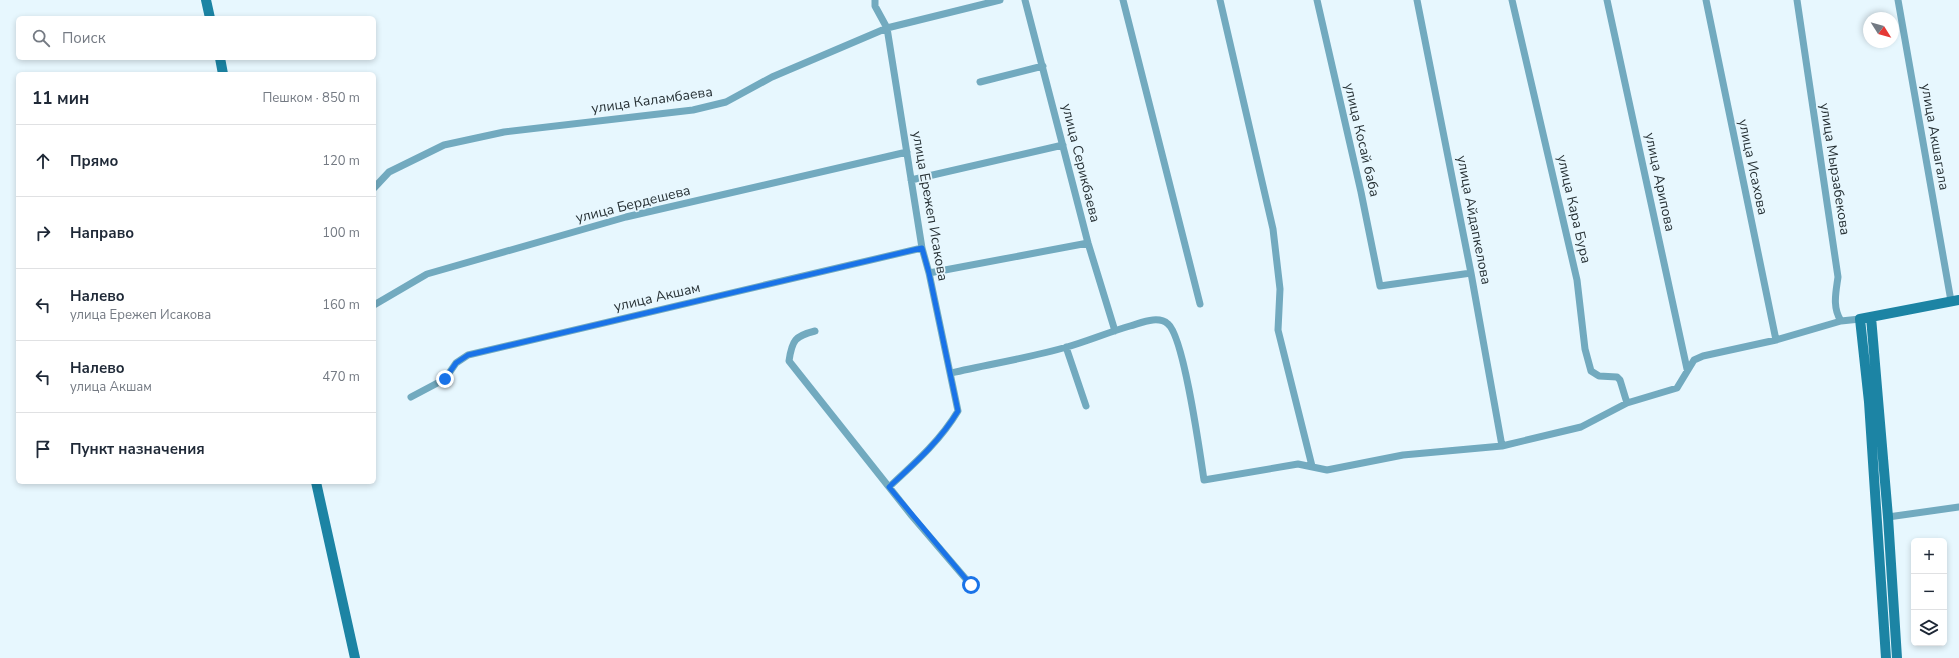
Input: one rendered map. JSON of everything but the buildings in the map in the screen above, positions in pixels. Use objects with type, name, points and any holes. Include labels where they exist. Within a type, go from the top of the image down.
[{"type":"main road","points":[[206,0],[210,16]]},
{"type":"main road","points":[[220,60],[223,72]]},
{"type":"main road","points":[[1886,658],[1870,418],[1860,319],[1955,301]]},
{"type":"main road","points":[[1871,317],[1877,404],[1888,517],[1897,658]]},
{"type":"main road","points":[[316,484],[355,658]]},
{"type":"street","name":"улица Ережеп Исакова","points":[[874,0],[878,12],[887,28],[922,248],[929,273],[958,411],[950,424],[927,452],[889,487]]},
{"type":"street","name":"улица Каламбаева","points":[[376,186],[389,172],[444,145],[504,132],[692,110],[726,102],[772,77],[887,28],[1000,0]]},
{"type":"street","name":"улица Серикбаева","points":[[1025,0],[1088,243],[1115,331]]},
{"type":"street","points":[[1123,0],[1200,304]]},
{"type":"street","points":[[1220,0],[1273,229],[1280,290],[1278,330],[1312,466]]},
{"type":"street","name":"улица Косай баба","points":[[1317,0],[1361,192],[1380,286],[1471,273]]},
{"type":"street","name":"улица Айдапкелова","points":[[1417,0],[1471,273],[1502,446]]},
{"type":"street","name":"улица Кара Бура","points":[[1512,0],[1577,280],[1585,350],[1592,371],[1599,376],[1617,377],[1620,380],[1627,402]]},
{"type":"street","name":"улица Арипова","points":[[1607,0],[1687,370]]},
{"type":"street","name":"улица Исахова","points":[[1706,0],[1776,340]]},
{"type":"street","name":"улица Мырзабекова","points":[[1796,0],[1838,277],[1835,298],[1836,314],[1841,321]]},
{"type":"street","name":"улица Акшагала","points":[[1898,0],[1955,301]]},
{"type":"street","points":[[980,82],[1043,66]]},
{"type":"street","points":[[911,180],[1063,145]]},
{"type":"street","name":"улица Бердешева","points":[[376,304],[427,274],[626,217],[907,152]]},
{"type":"street","points":[[929,273],[1088,243]]},
{"type":"street","name":"улица Акшам","points":[[411,397],[445,379],[456,363],[468,355],[922,248]]},
{"type":"street","points":[[951,373],[1066,347],[1152,320],[1161,320],[1168,324],[1173,331],[1192,402],[1204,480],[1298,464],[1326,470],[1403,455],[1502,446],[1581,427],[1627,402],[1677,388],[1694,360],[1703,356],[1776,340],[1841,321],[1860,319]]},
{"type":"street","points":[[816,331],[802,334],[791,345],[789,361],[889,487],[971,585]]},
{"type":"street","points":[[1066,347],[1086,406]]},
{"type":"street","points":[[1888,517],[1959,507]]},
{"type":"route","points":[[445,379],[456,363],[468,355],[922,248],[929,273],[958,411],[950,424],[927,452],[889,487],[971,585]]}]
